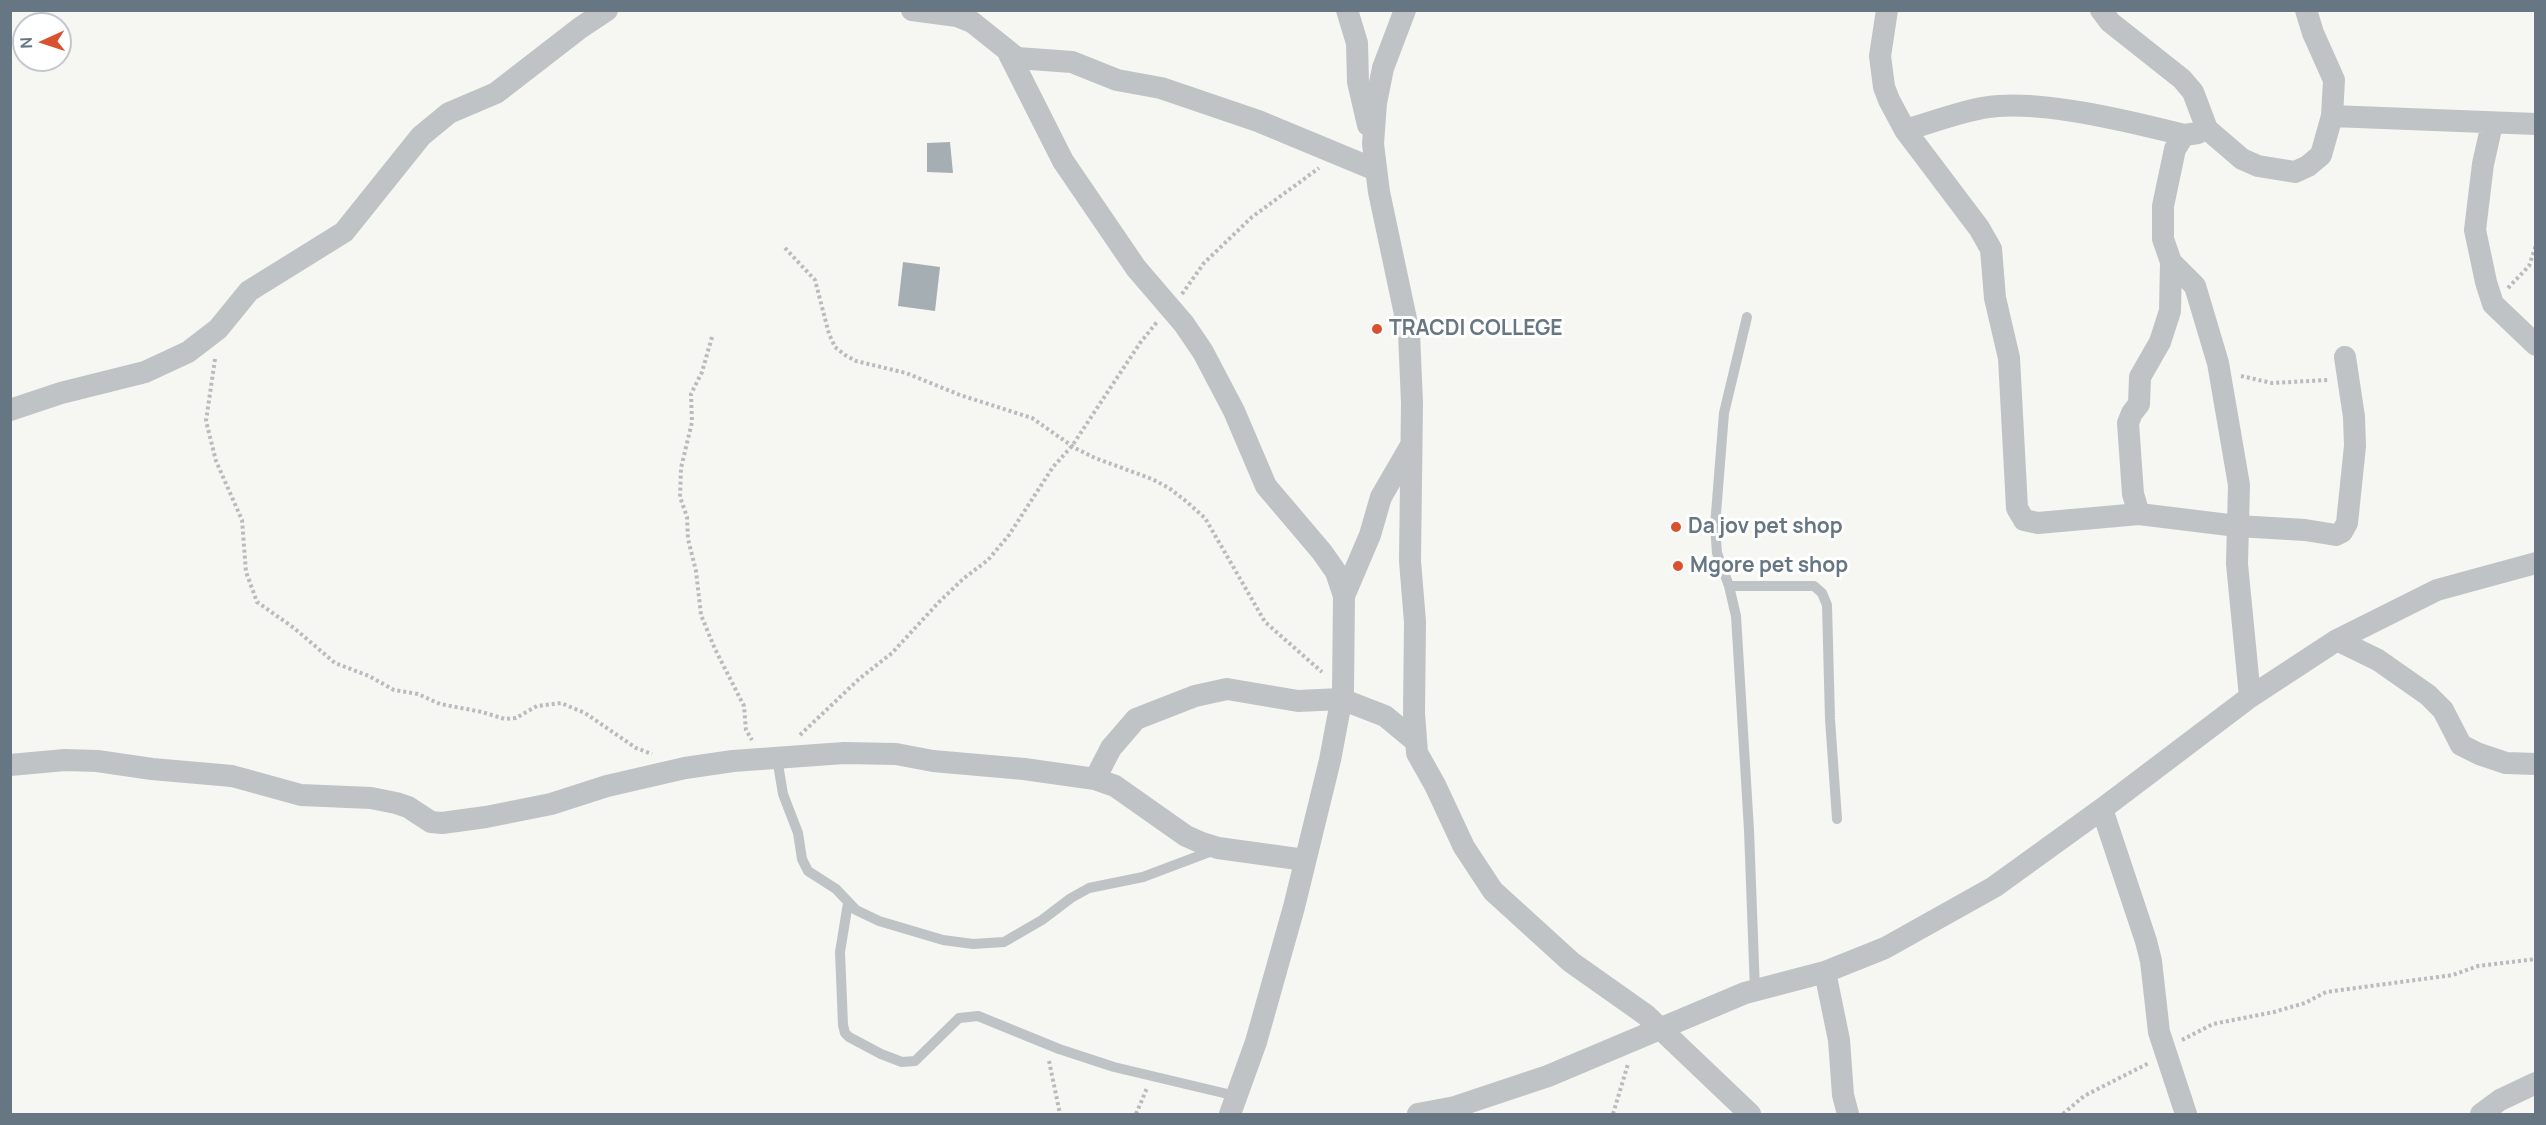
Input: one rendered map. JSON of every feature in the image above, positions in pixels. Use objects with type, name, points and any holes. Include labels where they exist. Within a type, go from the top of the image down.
[{"type":"street","points":[[10,410],[61,393],[145,372],[176,359],[210,335],[249,291],[344,232],[433,124],[449,113],[496,93],[607,10]]},
{"type":"street","points":[[912,10],[957,16],[972,22],[1009,54],[1026,61],[1072,62],[1117,80],[1161,88],[1258,121],[1376,170]]},
{"type":"street","points":[[1347,10],[1357,43],[1358,82],[1373,144],[1379,192],[1409,333],[1412,403],[1410,561],[1415,622],[1414,740],[1417,753],[1464,847],[1493,891],[1571,963],[1646,1015],[1750,1114]]},
{"type":"street","points":[[1373,144],[1376,103],[1383,68],[1405,10]]},
{"type":"street","points":[[1887,10],[1880,56],[1881,70],[1889,100],[1905,130],[1979,228],[1991,249],[1995,298],[2009,358],[2018,508],[2024,520],[2038,523],[2139,514],[2336,535],[2342,532],[2347,523],[2355,446],[2350,380],[2345,357]]},
{"type":"street","points":[[2101,10],[2110,21],[2144,47],[2193,92],[2207,129],[2242,159],[2258,166],[2295,172],[2308,166],[2321,155],[2332,116],[2334,80],[2306,10]]},
{"type":"street","points":[[1009,54],[1063,161],[1118,244],[1184,324],[1211,367],[1234,411],[1266,486],[1322,552],[1336,572],[1344,596],[1342,695],[1330,760],[1256,1042],[1233,1105]]},
{"type":"street","points":[[1905,130],[2000,106],[2032,107],[2077,113],[2184,135],[2196,134],[2207,129]]},
{"type":"street","points":[[2332,116],[2535,124]]},
{"type":"street","points":[[2492,124],[2483,164],[2475,230],[2493,304],[2535,345]]},
{"type":"street","points":[[2139,514],[2133,494],[2128,423],[2139,404],[2140,377],[2166,327],[2172,297],[2171,262],[2163,239],[2163,206],[2175,149],[2184,135]]},
{"type":"street","points":[[2171,262],[2195,286],[2218,363],[2239,485],[2240,513],[2237,526],[2236,564],[2250,697]]},
{"type":"street","points":[[1344,596],[1370,535],[1381,497],[1410,447]]},
{"type":"street","points":[[1418,1114],[1455,1107],[1548,1076],[1659,1028],[1755,991],[1825,972],[1886,948],[1994,887],[2250,697],[2337,640],[2437,590],[2535,562]]},
{"type":"street","points":[[2337,640],[2378,660],[2427,695],[2443,710],[2461,745],[2506,763],[2535,764]]},
{"type":"street","points":[[1095,779],[1111,748],[1136,719],[1195,696],[1227,689],[1298,701],[1342,695],[1385,716],[1414,740]]},
{"type":"street","points":[[10,765],[64,760],[97,761],[152,769],[232,776],[302,795],[371,798],[396,803],[408,807],[431,822],[442,823],[551,804],[616,783],[685,768],[844,753],[896,754],[933,761],[1014,768],[1095,779],[1115,786],[1186,836],[1218,848],[1305,860]]},
{"type":"street","points":[[2102,809],[2146,941],[2151,961],[2159,1032],[2186,1114]]},
{"type":"street","points":[[1825,972],[1839,1040],[1843,1095],[1848,1114]]},
{"type":"street","points":[[2481,1114],[2500,1100],[2535,1083]]},
{"type":"lane","points":[[1747,317],[1724,413],[1714,526],[1717,553],[1729,586],[1736,616],[1755,991]]},
{"type":"lane","points":[[1729,586],[1814,586],[1822,593],[1827,604],[1830,719],[1837,819]]},
{"type":"lane","points":[[775,758],[783,794],[798,833],[804,864],[808,871],[836,889],[856,910],[879,921],[944,940],[973,944],[996,943],[1011,938],[1089,888],[1143,877],[1218,848]]},
{"type":"lane","points":[[848,903],[840,952],[843,1025],[849,1037],[881,1054],[909,1063],[923,1054],[959,1018],[968,1015],[978,1016],[1035,1040],[1114,1067],[1152,1076],[1233,1105]]},
{"type":"path","points":[[712,337],[702,372],[691,394],[692,422],[681,468],[680,497],[687,517],[688,539],[696,571],[701,615],[715,650],[744,706],[747,733],[775,758],[859,679],[892,653],[939,602],[988,560],[1009,535],[1053,467],[1072,446],[1140,343],[1204,263],[1252,217],[1293,186],[1341,155]]},
{"type":"path","points":[[2493,304],[2525,273],[2535,245]]},
{"type":"path","points":[[785,248],[815,280],[829,334],[835,347],[845,355],[856,361],[906,373],[960,395],[1032,418],[1045,424],[1072,446],[1095,458],[1169,488],[1205,518],[1265,622],[1342,695]]},
{"type":"path","points":[[210,335],[214,343],[215,356],[206,421],[216,461],[242,520],[246,572],[257,602],[294,628],[335,663],[369,676],[394,690],[418,694],[440,704],[467,708],[505,719],[516,718],[537,706],[561,703],[585,713],[636,748],[654,755]]},
{"type":"path","points":[[2218,363],[2240,376],[2272,383],[2350,380]]},
{"type":"path","points":[[2063,1114],[2084,1096],[2127,1076],[2166,1052],[2183,1038],[2213,1024],[2274,1012],[2305,1003],[2326,992],[2453,975],[2478,966],[2535,959]]},
{"type":"path","points":[[1613,1114],[1637,1038]]},
{"type":"path","points":[[1035,1040],[1048,1061],[1060,1114]]},
{"type":"path","points":[[1136,1114],[1152,1076]]},
{"type":"building","points":[[950,142],[953,173],[927,172],[927,143]]},
{"type":"building","points":[[903,262],[940,267],[935,311],[898,306]]},
{"type":"place","name":"TRACDI COLLEGE","points":[[1377,329]]},
{"type":"place","name":"Da jov pet shop","points":[[1676,527]]},
{"type":"place","name":"Mgore pet shop","points":[[1678,566]]}]
